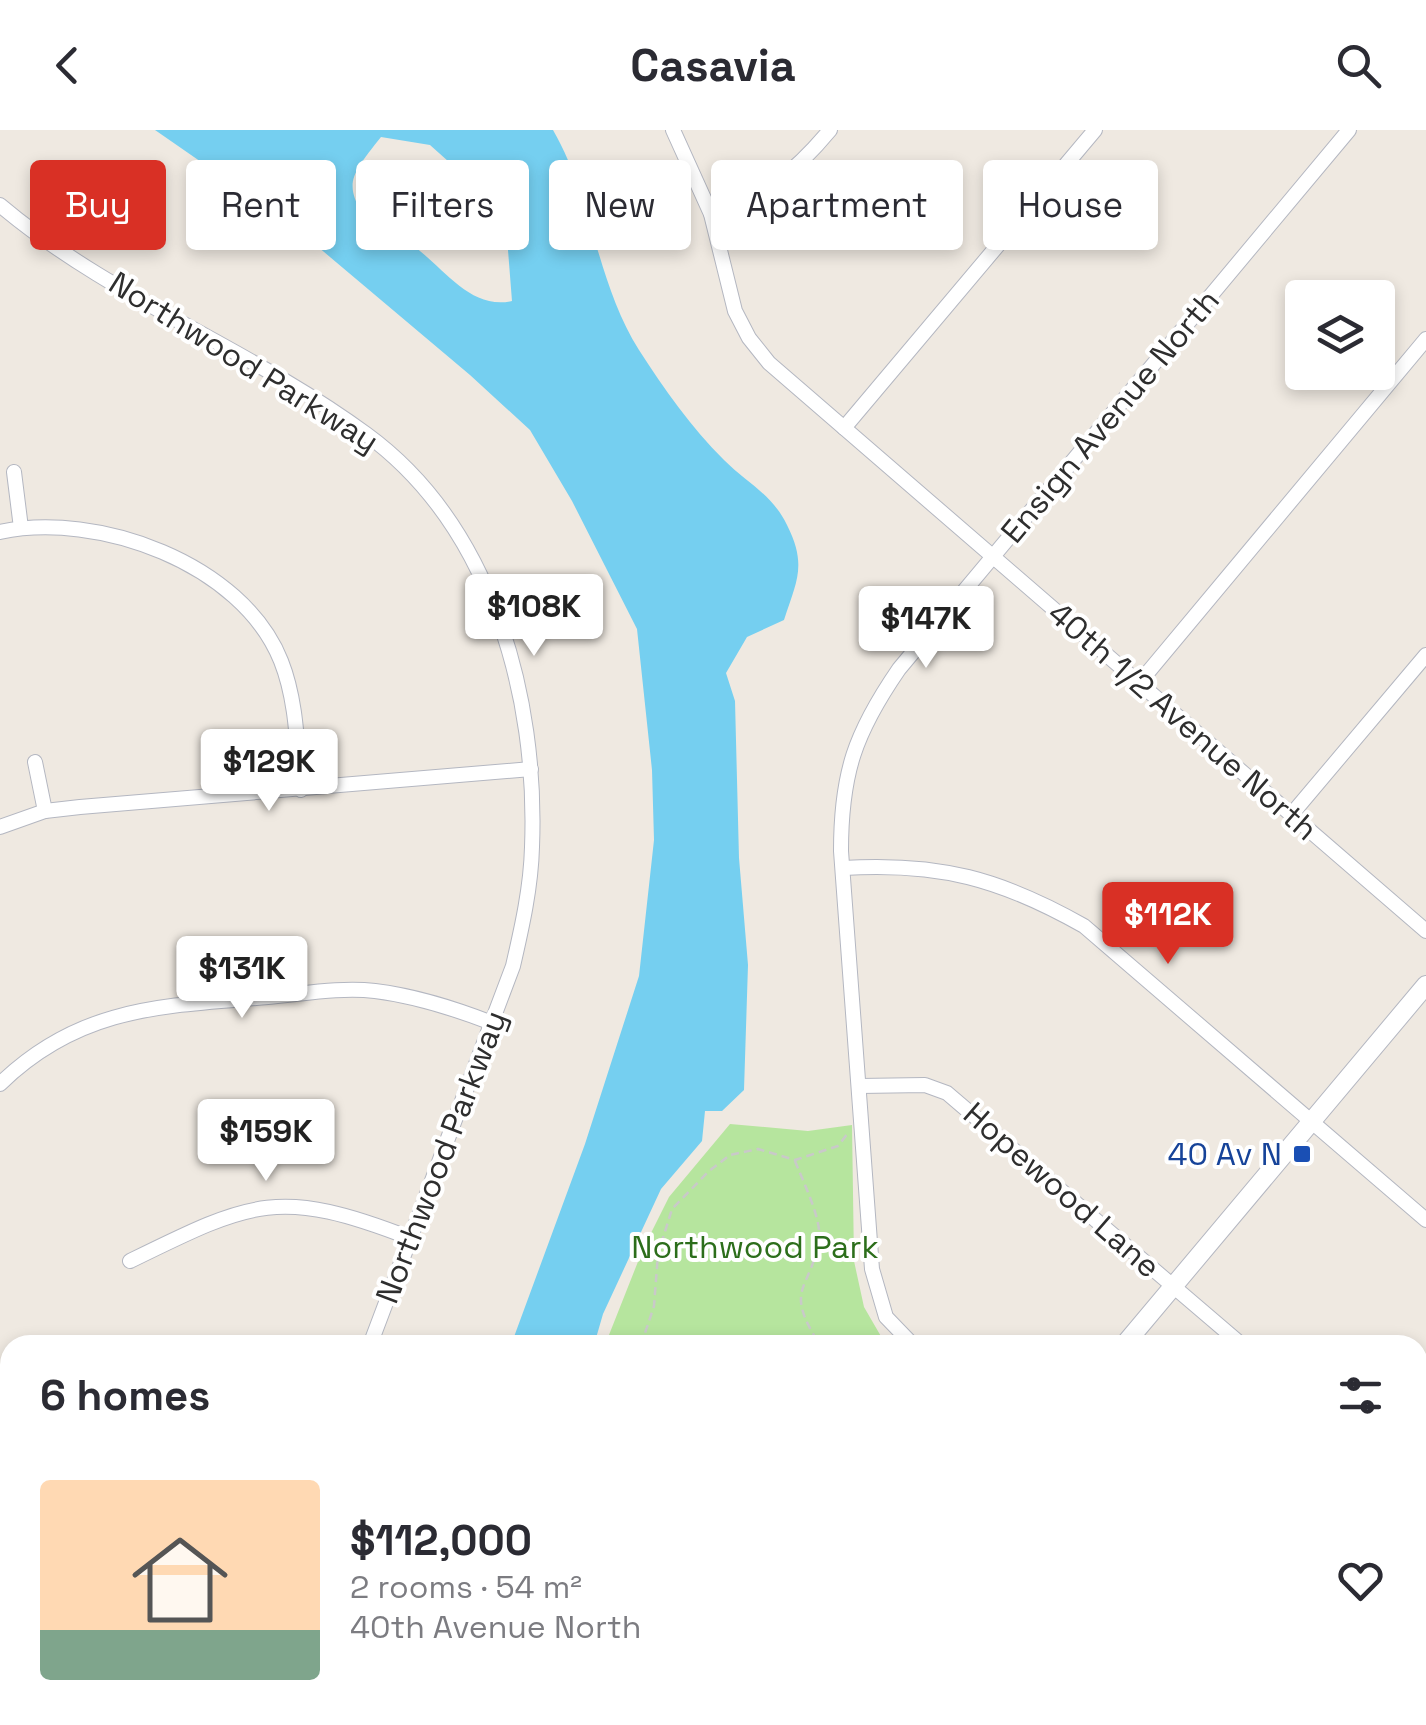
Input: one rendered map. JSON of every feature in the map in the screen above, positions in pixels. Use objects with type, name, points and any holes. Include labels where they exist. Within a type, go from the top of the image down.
[{"type":"street","name":"40th 1/2 Avenue North","points":[[673,130],[711,214]]},
{"type":"street","points":[[803,160],[830,130]]},
{"type":"street","points":[[844,428],[1095,130]]},
{"type":"street","name":"Ensign Avenue North","points":[[903,1335],[886,1317],[872,1269],[841,812],[846,774],[858,736],[898,669],[1348,130]]},
{"type":"street","name":"Northwood Parkway","points":[[0,205],[59,250],[367,434],[428,492],[452,524],[497,616],[528,731],[532,849],[526,909],[513,966],[374,1335]]},
{"type":"street","name":"40th 1/2 Avenue North","points":[[720,250],[735,311],[749,338],[769,363],[1426,931]]},
{"type":"street","points":[[1139,683],[1426,340]]},
{"type":"street","points":[[14,472],[21,528]]},
{"type":"street","points":[[0,532],[70,527],[150,545],[186,563],[240,602],[272,640],[281,660],[290,689],[301,790]]},
{"type":"street","points":[[1291,815],[1426,656]]},
{"type":"street","points":[[35,762],[44,811]]},
{"type":"street","points":[[0,827],[44,811],[531,769]]},
{"type":"street","points":[[843,868],[912,867],[957,872],[1043,902],[1084,926],[1426,1220]]},
{"type":"street","points":[[1132,1335],[1426,985]]},
{"type":"street","points":[[0,1084],[50,1043],[85,1025],[159,1006],[369,990],[433,1001],[492,1023]]},
{"type":"street","name":"Hopewood Lane","points":[[860,1086],[925,1085],[947,1093],[1230,1335]]},
{"type":"street","points":[[130,1261],[203,1225],[262,1206],[324,1208],[410,1238]]},
{"type":"path","points":[[644,1335],[654,1306],[658,1254],[672,1209],[709,1171],[730,1156],[758,1149],[795,1160],[838,1146],[847,1134],[862,1133]]},
{"type":"path","points":[[795,1160],[820,1232],[800,1295],[804,1320],[814,1335]]},
{"type":"green space","name":"Northwood Park","points":[[730,1124],[808,1131],[852,1125],[854,1261],[864,1307],[880,1335],[609,1335],[643,1249],[669,1197]]},
{"type":"water","points":[[155,130],[553,130],[568,160],[549,160],[549,250],[598,250],[625,324],[668,393],[724,460],[774,505],[793,539],[798,572],[784,620],[747,637],[726,673],[735,701],[739,858],[748,965],[744,1090],[722,1111],[705,1111],[702,1141],[661,1189],[597,1335],[515,1335],[585,1144],[639,976],[654,840],[652,770],[637,629],[572,501],[530,430],[322,250],[336,250],[336,160],[198,160]]},
{"type":"place","name":"40 Av N","points":[[1302,1154]]}]
